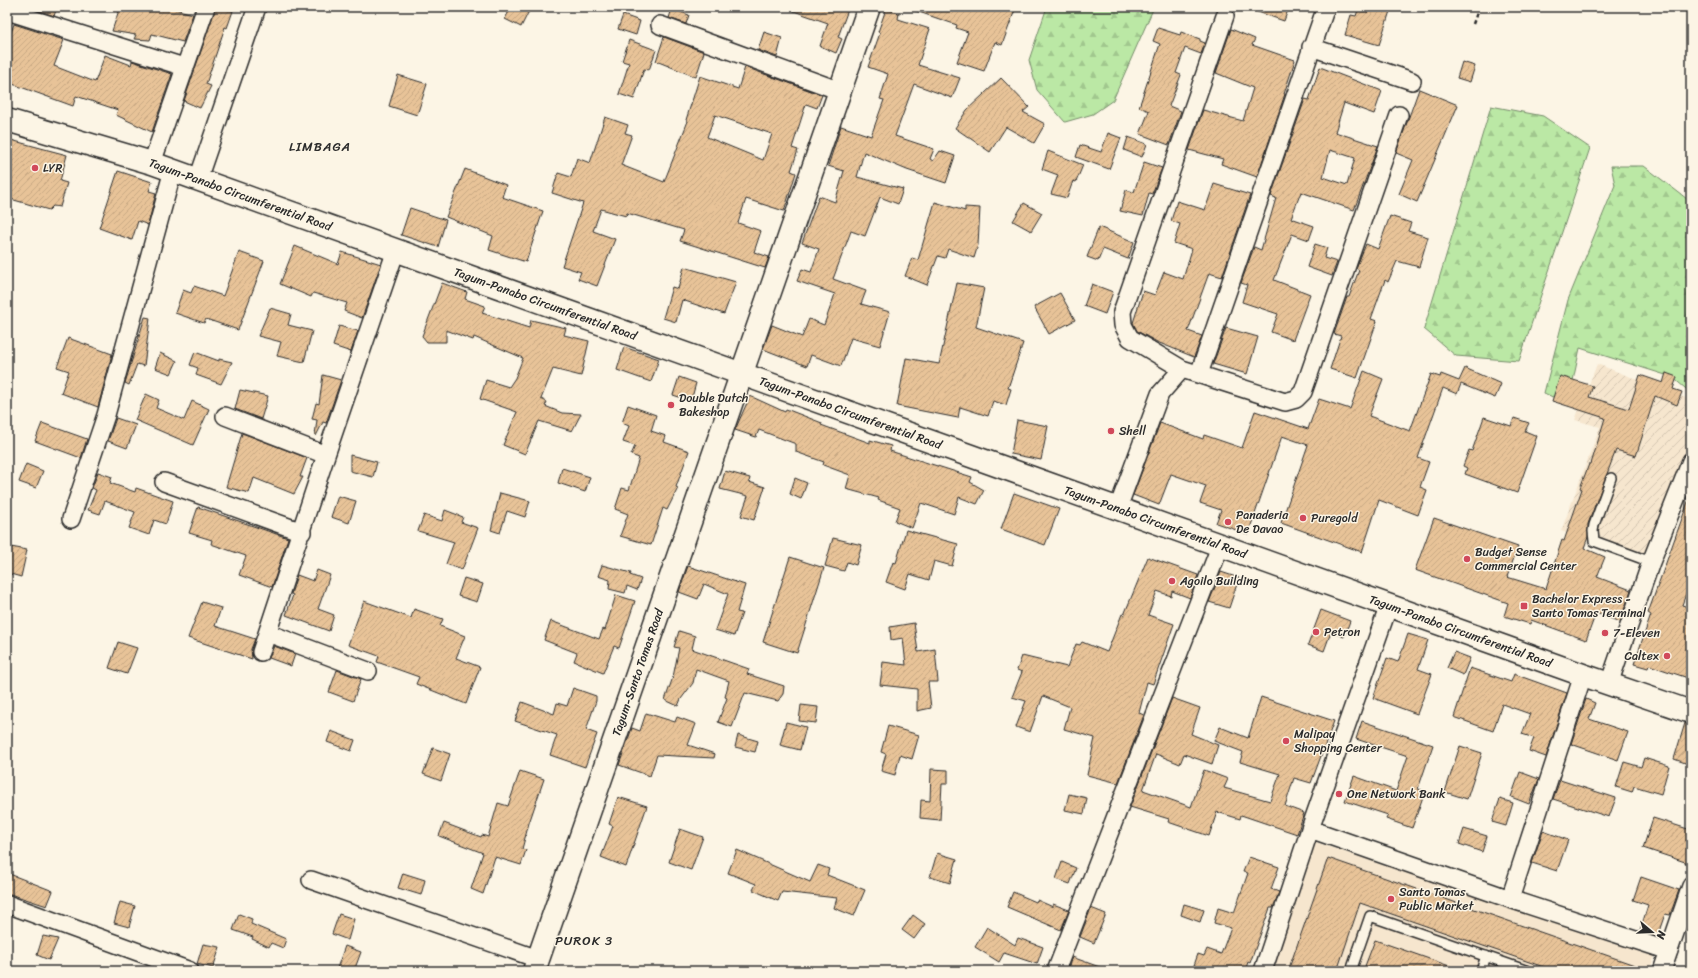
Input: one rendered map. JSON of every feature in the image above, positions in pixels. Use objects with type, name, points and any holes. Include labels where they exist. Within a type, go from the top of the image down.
[{"type":"main road","name":"Tagum-Santo Tomas Road","points":[[536,965],[743,374],[869,7]]},
{"type":"main road","name":"Tagum-Panabo Circumferential Road","points":[[7,120],[173,170],[1221,544],[1583,675],[1691,712]]},
{"type":"street","points":[[152,163],[206,7]]},
{"type":"street","points":[[198,179],[257,7]]},
{"type":"street","points":[[1199,374],[1326,7]]},
{"type":"street","points":[[7,11],[184,67]]},
{"type":"street","points":[[1225,16],[1122,312],[1123,325],[1130,338],[1182,369],[1285,402],[1296,399],[1303,392],[1399,115]]},
{"type":"street","points":[[660,25],[840,91]]},
{"type":"street","points":[[1311,47],[1412,81]]},
{"type":"street","points":[[71,519],[106,416],[173,170]]},
{"type":"street","points":[[261,652],[396,250]]},
{"type":"street","points":[[1118,508],[1160,394],[1182,369]]},
{"type":"street","points":[[225,416],[326,455]]},
{"type":"street","points":[[1609,684],[1651,562],[1691,461]]},
{"type":"street","points":[[164,482],[302,532]]},
{"type":"street","points":[[1056,971],[1221,544]]},
{"type":"street","points":[[1263,971],[1310,829],[1389,605]]},
{"type":"street","points":[[268,633],[368,671]]},
{"type":"street","points":[[1510,899],[1583,675]]},
{"type":"street","points":[[1310,829],[1510,899],[1668,952]]},
{"type":"street","points":[[311,880],[536,965]]},
{"type":"street","points":[[1662,971],[1691,886]]},
{"type":"street","points":[[7,904],[190,971]]},
{"type":"lane","points":[[1611,478],[1594,525],[1594,541],[1651,562]]},
{"type":"lane","points":[[1353,970],[1370,916],[1528,971]]},
{"type":"lane","points":[[1480,971],[1486,956]]},
{"type":"path","points":[[1473,24],[1479,7]]},
{"type":"shaded area","points":[[1597,364],[1691,400],[1691,437],[1645,560],[1561,531],[1600,427],[1575,420]]},
{"type":"shaded area","name":"Santo Tomas Public Market","points":[[1315,842],[1655,956],[1649,971],[1273,971]]},
{"type":"green space","points":[[1047,7],[1154,7],[1113,100],[1093,114],[1065,122],[1037,90],[1029,60]]},
{"type":"green space","points":[[1491,106],[1543,116],[1590,148],[1519,361],[1456,356],[1424,329]]},
{"type":"green space","points":[[1611,166],[1644,166],[1691,202],[1691,393],[1672,377],[1580,348],[1568,404],[1544,393],[1568,300],[1615,185]]},
{"type":"building","points":[[28,7],[57,7],[54,16]]},
{"type":"building","points":[[120,7],[168,7],[193,14],[183,42],[152,34],[150,40],[134,39],[136,35],[112,31]]},
{"type":"building","points":[[216,7],[233,11],[227,28],[225,27],[206,84],[211,86],[200,108],[184,101]]},
{"type":"building","points":[[511,7],[522,7],[529,11],[521,27],[505,19]]},
{"type":"building","points":[[789,7],[849,7],[838,37],[842,39],[836,53],[820,46],[828,23],[788,9]]},
{"type":"building","points":[[910,7],[1016,7],[1002,45],[995,42],[984,71],[957,62],[968,32],[956,28],[957,25],[910,9]]},
{"type":"building","points":[[1249,7],[1289,7],[1284,21],[1249,9]]},
{"type":"building","points":[[1369,7],[1390,11],[1379,45],[1345,35],[1351,15],[1356,16],[1358,10],[1368,12]]},
{"type":"building","points":[[672,9],[689,15],[686,24],[669,18]]},
{"type":"building","points":[[886,9],[899,13],[898,19],[930,29],[918,65],[960,78],[952,98],[914,84],[895,136],[934,149],[930,159],[933,161],[940,151],[955,156],[946,183],[907,170],[864,152],[857,177],[903,189],[898,204],[880,197],[865,236],[851,231],[833,279],[866,291],[861,304],[890,312],[880,346],[851,338],[841,366],[811,355],[807,366],[763,349],[772,325],[802,337],[809,319],[824,325],[835,294],[797,281],[802,269],[811,272],[819,249],[802,243],[819,196],[835,202],[844,171],[828,166],[841,126],[871,136],[884,100],[880,99],[888,74],[868,67],[880,33],[878,32]]},
{"type":"building","points":[[623,15],[640,21],[636,35],[618,29]]},
{"type":"building","points":[[14,24],[64,40],[54,66],[95,82],[105,55],[131,65],[132,61],[172,74],[152,132],[116,115],[118,110],[76,96],[73,106],[7,82],[7,43]]},
{"type":"building","points":[[1158,28],[1180,35],[1181,32],[1200,39],[1200,41],[1205,43],[1201,54],[1185,48],[1176,73],[1181,75],[1169,106],[1181,111],[1169,145],[1140,134],[1149,111],[1139,107],[1160,44],[1153,41]]},
{"type":"building","points":[[1231,29],[1255,39],[1252,45],[1295,60],[1257,177],[1221,164],[1223,159],[1189,150],[1203,110],[1243,121],[1253,88],[1216,73]]},
{"type":"building","points":[[764,32],[782,38],[777,57],[758,50]]},
{"type":"building","points":[[664,37],[704,52],[696,77],[656,61]]},
{"type":"building","points":[[629,40],[656,50],[649,70],[644,69],[634,99],[619,94],[629,63],[622,61]]},
{"type":"building","points":[[1462,62],[1475,66],[1470,82],[1457,78]]},
{"type":"building","points":[[745,67],[822,95],[817,108],[806,104],[792,148],[798,150],[791,171],[796,173],[784,211],[746,199],[738,223],[761,231],[754,252],[769,257],[765,268],[680,241],[684,230],[627,213],[626,216],[601,209],[593,231],[615,239],[597,286],[578,279],[581,272],[562,266],[583,203],[552,193],[558,173],[571,177],[577,158],[590,163],[605,117],[628,125],[625,133],[632,135],[621,165],[664,182],[688,121],[686,120],[700,76],[738,89]],"holes":[[[715,115],[772,134],[763,160],[707,137]]]},
{"type":"building","points":[[1320,67],[1382,91],[1374,114],[1344,103],[1335,132],[1378,146],[1354,210],[1301,192],[1291,218],[1314,226],[1309,240],[1292,234],[1274,280],[1310,294],[1293,340],[1271,332],[1278,314],[1242,302],[1247,285],[1241,283],[1254,247],[1261,250],[1276,198],[1271,196],[1305,99],[1309,100]],"holes":[[[1330,150],[1355,158],[1347,185],[1323,177]]]},
{"type":"building","points":[[398,75],[427,84],[417,115],[389,106]]},
{"type":"building","points":[[1001,78],[1029,107],[1023,112],[1045,124],[1034,143],[1006,127],[990,152],[955,128],[967,110]]},
{"type":"building","points":[[1419,89],[1458,105],[1417,202],[1399,194],[1413,160],[1396,153]]},
{"type":"building","points":[[1108,133],[1121,138],[1109,169],[1076,157],[1080,145],[1101,152]]},
{"type":"building","points":[[1128,137],[1147,144],[1142,157],[1124,150]]},
{"type":"building","name":"LYR","points":[[7,139],[67,155],[60,181],[67,183],[60,207],[53,206],[49,210],[7,198]]},
{"type":"building","points":[[1048,151],[1083,165],[1076,182],[1073,181],[1067,198],[1051,194],[1058,175],[1042,169]]},
{"type":"building","points":[[1144,162],[1162,168],[1152,194],[1149,193],[1143,216],[1120,211],[1126,190],[1134,192]]},
{"type":"building","points":[[465,169],[506,185],[502,197],[543,211],[526,262],[489,250],[493,236],[446,217]]},
{"type":"building","points":[[118,171],[152,182],[149,191],[156,193],[148,225],[138,221],[132,240],[99,228]]},
{"type":"building","points":[[1214,184],[1250,195],[1222,277],[1209,273],[1188,331],[1202,336],[1194,357],[1157,342],[1137,331],[1133,323],[1143,291],[1155,295],[1164,272],[1183,279],[1192,249],[1174,243],[1180,224],[1171,221],[1177,201],[1205,210]]},
{"type":"building","points":[[935,202],[965,211],[965,207],[980,208],[978,245],[974,258],[948,249],[945,258],[938,256],[927,285],[905,276],[912,258],[918,260]]},
{"type":"building","points":[[1024,203],[1042,213],[1031,231],[1013,221]]},
{"type":"building","points":[[410,208],[446,220],[438,247],[401,235]]},
{"type":"building","points":[[1390,216],[1411,223],[1408,231],[1428,237],[1419,267],[1397,261],[1388,282],[1385,280],[1371,319],[1377,321],[1357,378],[1330,369],[1341,336],[1334,334],[1347,297],[1349,297],[1359,270],[1356,268],[1366,244],[1378,249]]},
{"type":"building","points":[[1099,227],[1134,242],[1128,259],[1103,249],[1098,261],[1087,257]]},
{"type":"building","points":[[1315,244],[1327,248],[1324,258],[1337,262],[1332,276],[1307,267]]},
{"type":"building","points":[[295,246],[338,264],[342,252],[381,264],[362,318],[344,311],[347,303],[313,293],[311,297],[280,284]]},
{"type":"building","points":[[239,252],[264,261],[238,330],[206,319],[204,323],[175,313],[183,290],[191,293],[194,286],[223,296]]},
{"type":"building","points":[[684,267],[736,282],[724,314],[682,300],[676,322],[663,318],[672,287],[678,289]]},
{"type":"building","points":[[442,283],[467,292],[465,299],[485,306],[482,313],[529,328],[531,320],[566,328],[564,335],[589,341],[581,376],[553,369],[541,399],[547,402],[545,406],[562,413],[581,414],[572,431],[539,421],[525,454],[503,445],[517,412],[480,399],[486,380],[509,387],[515,378],[523,358],[474,337],[473,340],[446,330],[446,342],[427,342],[422,336]]},
{"type":"building","points":[[957,283],[984,288],[976,327],[1023,343],[1008,388],[1011,389],[1006,405],[993,401],[988,416],[960,407],[958,418],[897,406],[906,358],[939,364]]},
{"type":"building","points":[[1092,284],[1113,292],[1105,314],[1084,306]]},
{"type":"building","points":[[1060,293],[1075,320],[1049,334],[1034,307]]},
{"type":"building","points":[[270,308],[291,314],[288,325],[312,331],[304,362],[277,356],[281,342],[258,336]]},
{"type":"building","points":[[145,317],[150,318],[144,366],[137,364],[129,385],[125,383]]},
{"type":"building","points":[[339,326],[358,331],[351,352],[333,346]]},
{"type":"building","points":[[1226,328],[1258,337],[1247,374],[1213,364]]},
{"type":"building","points":[[68,338],[112,354],[98,407],[61,393],[69,371],[57,367]]},
{"type":"building","points":[[624,347],[659,359],[651,382],[617,370]]},
{"type":"building","points":[[195,352],[219,361],[219,359],[232,362],[221,384],[196,375],[198,368],[190,365]]},
{"type":"building","points":[[160,353],[177,361],[171,374],[155,368]]},
{"type":"building","points":[[1465,368],[1501,384],[1495,398],[1461,384],[1457,394],[1443,388],[1418,458],[1429,462],[1420,487],[1427,490],[1418,515],[1379,500],[1362,552],[1281,523],[1308,445],[1282,436],[1248,534],[1216,523],[1221,510],[1200,503],[1206,486],[1171,474],[1159,505],[1133,495],[1160,423],[1203,439],[1204,435],[1242,448],[1255,411],[1308,429],[1319,399],[1350,409],[1364,371],[1383,379],[1369,416],[1410,431],[1431,374],[1440,377],[1441,374],[1459,381]]},
{"type":"building","points":[[1666,373],[1677,377],[1673,389],[1682,392],[1677,405],[1655,396],[1636,456],[1616,450],[1588,524],[1588,537],[1584,548],[1605,557],[1597,577],[1631,590],[1620,622],[1596,613],[1586,640],[1531,620],[1530,624],[1504,616],[1508,603],[1415,570],[1434,518],[1518,547],[1507,577],[1546,589],[1562,540],[1564,541],[1582,489],[1580,488],[1589,464],[1591,464],[1605,418],[1552,401],[1560,376],[1593,386],[1589,397],[1629,409],[1640,375],[1663,383]]},
{"type":"building","points":[[323,375],[341,380],[326,423],[323,422],[316,436],[317,420],[312,419],[316,403],[319,404]]},
{"type":"building","points":[[679,377],[696,383],[691,401],[673,395]]},
{"type":"building","points":[[240,390],[268,396],[261,419],[235,409]]},
{"type":"building","points":[[146,394],[159,400],[156,408],[184,420],[192,401],[209,409],[193,445],[135,420]]},
{"type":"building","points":[[750,396],[785,412],[786,409],[822,423],[821,425],[870,443],[870,440],[891,446],[890,451],[972,477],[970,482],[984,490],[977,504],[959,497],[954,514],[921,503],[912,528],[895,521],[900,508],[878,500],[879,498],[846,489],[850,475],[823,465],[824,462],[796,452],[796,444],[759,430],[756,437],[735,430]]},
{"type":"building","points":[[628,405],[656,415],[651,431],[666,436],[664,442],[689,451],[676,487],[678,488],[667,510],[663,508],[651,545],[620,536],[628,514],[615,509],[622,488],[629,490],[639,458],[631,455],[635,446],[623,442],[629,426],[622,423]]},
{"type":"building","points":[[1484,417],[1511,426],[1514,418],[1529,423],[1525,431],[1537,436],[1517,493],[1465,474],[1467,468],[1463,466],[1469,450],[1472,451]]},
{"type":"building","points":[[116,418],[136,425],[127,448],[108,441]]},
{"type":"building","points":[[1017,420],[1048,426],[1041,460],[1011,454]]},
{"type":"building","points":[[42,423],[87,439],[81,458],[35,441]]},
{"type":"building","points":[[242,433],[307,458],[300,477],[303,477],[294,494],[254,478],[249,493],[226,487]]},
{"type":"building","points":[[350,455],[377,462],[373,477],[350,471]]},
{"type":"building","points":[[26,464],[43,471],[36,488],[19,482]]},
{"type":"building","points":[[562,468],[590,477],[585,492],[558,483]]},
{"type":"building","points":[[725,471],[750,478],[749,482],[765,487],[754,520],[741,516],[748,496],[720,489]]},
{"type":"building","points":[[98,472],[112,477],[110,483],[135,492],[136,488],[173,501],[166,524],[154,520],[149,535],[129,528],[135,512],[105,501],[100,514],[88,510],[96,490],[92,488]]},
{"type":"building","points":[[795,478],[807,483],[801,499],[790,494]]},
{"type":"building","points":[[500,493],[530,501],[525,517],[507,511],[500,533],[491,530]]},
{"type":"building","points":[[1014,493],[1059,509],[1045,545],[1001,529]]},
{"type":"building","points":[[338,496],[356,501],[349,523],[331,517]]},
{"type":"building","points":[[1689,499],[1691,499],[1691,580],[1682,605],[1691,608],[1691,679],[1649,665],[1648,668],[1634,664],[1651,615],[1648,613]]},
{"type":"building","points":[[198,507],[288,538],[272,587],[239,575],[246,556],[211,544],[212,540],[189,533]]},
{"type":"building","points":[[445,510],[463,517],[461,522],[478,528],[462,570],[446,564],[454,542],[418,531],[424,515],[442,521]]},
{"type":"building","points":[[906,530],[958,544],[952,566],[934,561],[929,580],[910,574],[905,589],[886,582],[893,562],[896,563]]},
{"type":"building","points":[[833,538],[862,545],[856,565],[847,562],[844,571],[825,566]]},
{"type":"building","points":[[11,547],[27,550],[21,577],[7,573],[7,562]]},
{"type":"building","points":[[790,557],[824,568],[797,653],[763,642]]},
{"type":"building","points":[[1148,557],[1198,575],[1190,598],[1172,591],[1171,596],[1157,591],[1148,615],[1174,624],[1153,684],[1147,682],[1139,713],[1144,715],[1118,783],[1087,775],[1095,738],[1064,729],[1070,707],[1043,696],[1030,732],[1016,727],[1026,701],[1012,697],[1022,672],[1017,670],[1022,656],[1067,667],[1076,644],[1080,645],[1082,642],[1107,652],[1122,614],[1124,615]]},
{"type":"building","points":[[602,565],[631,573],[630,575],[641,579],[637,590],[627,586],[625,593],[609,589],[610,580],[598,576]]},
{"type":"building","points":[[688,566],[745,585],[737,612],[742,613],[734,636],[715,630],[728,594],[704,584],[698,599],[679,592]]},
{"type":"building","points":[[317,570],[330,575],[318,609],[334,615],[329,631],[286,615],[293,595],[291,594],[297,575],[313,581]]},
{"type":"building","points":[[1221,572],[1239,578],[1229,608],[1209,602]]},
{"type":"building","points":[[464,578],[483,584],[477,602],[458,596]]},
{"type":"building","points":[[616,595],[635,601],[619,648],[614,646],[603,673],[574,661],[577,653],[544,640],[551,621],[599,639],[603,629],[605,630]]},
{"type":"building","points":[[364,601],[411,618],[414,609],[443,619],[440,626],[465,636],[456,658],[480,667],[466,704],[416,684],[419,677],[377,662],[379,656],[348,645]]},
{"type":"building","points":[[202,602],[221,608],[215,626],[255,639],[251,649],[252,659],[188,638]]},
{"type":"building","points":[[1321,610],[1350,621],[1344,637],[1331,632],[1324,651],[1308,645]]},
{"type":"building","points":[[914,623],[918,652],[935,649],[938,682],[928,682],[931,708],[917,711],[917,689],[880,685],[883,662],[906,665],[903,638],[891,640],[890,627]]},
{"type":"building","points":[[679,631],[695,636],[692,649],[749,669],[747,674],[784,686],[783,694],[778,701],[745,693],[732,727],[718,722],[727,698],[725,697],[729,681],[696,669],[693,683],[681,699],[678,706],[665,700],[673,677],[679,648],[674,647]]},
{"type":"building","points":[[1408,634],[1428,640],[1418,669],[1432,674],[1417,714],[1373,698],[1387,658],[1398,662]]},
{"type":"building","points":[[118,642],[137,648],[127,674],[109,668]]},
{"type":"building","points":[[274,646],[295,654],[291,666],[269,658]]},
{"type":"building","points":[[1454,652],[1470,658],[1463,675],[1447,668]]},
{"type":"building","points":[[1470,668],[1511,682],[1514,674],[1567,693],[1546,757],[1529,751],[1534,738],[1522,734],[1530,714],[1502,704],[1493,731],[1454,717]]},
{"type":"building","points":[[337,670],[361,679],[353,701],[329,692]]},
{"type":"building","points":[[573,688],[596,696],[596,701],[586,730],[597,734],[585,767],[550,755],[557,735],[515,721],[522,702],[554,714],[557,703],[567,706]]},
{"type":"building","points":[[1261,697],[1334,721],[1311,783],[1294,778],[1285,806],[1304,813],[1297,834],[1241,815],[1240,819],[1217,812],[1209,836],[1168,822],[1169,819],[1130,807],[1172,698],[1200,708],[1191,734],[1218,745],[1212,764],[1184,754],[1180,764],[1156,754],[1143,790],[1191,807],[1204,770],[1228,779],[1224,788],[1270,801],[1280,774],[1240,762],[1243,752],[1214,741],[1220,727],[1248,738]]},
{"type":"building","points":[[1586,699],[1595,703],[1589,719],[1628,732],[1618,760],[1571,744]]},
{"type":"building","points":[[801,705],[818,707],[816,723],[799,721]]},
{"type":"building","points":[[646,713],[675,722],[677,717],[696,724],[688,745],[715,754],[714,758],[657,755],[650,776],[619,765],[632,728],[640,731]]},
{"type":"building","points":[[1362,721],[1433,745],[1418,789],[1425,791],[1412,828],[1386,819],[1388,815],[1345,801],[1354,776],[1396,791],[1408,756],[1356,739]]},
{"type":"building","points":[[786,722],[806,727],[800,750],[780,745]]},
{"type":"building","points":[[1685,723],[1691,724],[1691,765],[1674,759]]},
{"type":"building","points":[[888,726],[919,735],[912,759],[900,755],[895,775],[881,771],[886,754],[881,752]]},
{"type":"building","points":[[331,731],[355,740],[351,751],[327,742]]},
{"type":"building","points":[[738,735],[758,741],[755,752],[735,747]]},
{"type":"building","points":[[1460,746],[1482,753],[1467,799],[1445,792]]},
{"type":"building","points":[[433,748],[450,754],[441,781],[423,774]]},
{"type":"building","points":[[1644,758],[1669,766],[1661,794],[1634,786],[1632,792],[1616,787],[1624,762],[1641,767]]},
{"type":"building","points":[[931,769],[948,770],[948,784],[942,784],[940,820],[920,818],[921,800],[930,801]]},
{"type":"building","points":[[520,771],[544,779],[522,849],[526,850],[521,865],[495,857],[483,894],[471,889],[483,853],[439,836],[444,823],[481,837],[482,835],[488,837],[498,803],[508,806]]},
{"type":"building","points":[[1520,772],[1539,779],[1529,804],[1511,797]]},
{"type":"building","points":[[1560,780],[1616,798],[1609,817],[1553,799]]},
{"type":"building","points":[[1069,794],[1087,798],[1084,814],[1065,810]]},
{"type":"building","points":[[618,797],[647,806],[626,867],[601,857],[613,826],[609,824]]},
{"type":"building","points":[[1500,799],[1513,803],[1506,826],[1492,822]]},
{"type":"building","points":[[1653,818],[1691,830],[1691,854],[1688,863],[1643,848]]},
{"type":"building","points":[[680,829],[703,837],[691,870],[669,862]]},
{"type":"building","points":[[1464,829],[1487,836],[1482,852],[1459,844]]},
{"type":"building","points":[[1543,831],[1568,840],[1557,871],[1532,863]]},
{"type":"building","points":[[737,850],[810,882],[818,865],[829,869],[827,875],[865,890],[854,916],[834,908],[837,898],[782,892],[778,901],[753,890],[756,884],[728,873]]},
{"type":"building","points":[[937,853],[957,859],[950,883],[930,877]]},
{"type":"building","points":[[1249,857],[1279,867],[1271,889],[1279,892],[1273,908],[1270,908],[1250,963],[1248,962],[1245,971],[1192,971],[1198,954],[1204,956],[1207,949],[1221,954],[1231,928],[1214,923],[1218,908],[1234,913],[1248,873],[1243,872]]},
{"type":"building","points":[[1328,858],[1646,969],[1645,971],[1555,971],[1360,903],[1337,971],[1288,971]]},
{"type":"building","points":[[1062,862],[1076,868],[1070,884],[1056,879]]},
{"type":"building","points":[[7,873],[53,891],[47,906],[7,893]]},
{"type":"building","points":[[403,873],[425,880],[421,895],[398,888]]},
{"type":"building","points":[[1641,877],[1679,890],[1670,915],[1665,914],[1657,937],[1640,931],[1648,905],[1633,900]]},
{"type":"building","points":[[1013,892],[1036,902],[1037,900],[1053,907],[1053,904],[1069,910],[1061,930],[1007,907]]},
{"type":"building","points":[[120,902],[135,906],[129,927],[114,923]]},
{"type":"building","points":[[1184,904],[1204,910],[1200,922],[1181,915]]},
{"type":"building","points":[[1091,908],[1106,914],[1094,943],[1080,937]]},
{"type":"building","points":[[239,914],[252,919],[251,924],[286,939],[283,948],[271,943],[269,947],[252,939],[253,937],[233,930]]},
{"type":"building","points":[[339,914],[354,919],[348,940],[332,934]]},
{"type":"building","points":[[913,915],[925,924],[914,939],[902,930]]},
{"type":"building","points":[[987,927],[1015,945],[1018,938],[1043,947],[1037,964],[1004,953],[999,962],[975,947]]},
{"type":"building","points":[[43,936],[58,939],[49,960],[37,955]]},
{"type":"building","points":[[1375,940],[1458,969],[1458,971],[1379,971],[1365,966]]},
{"type":"building","points":[[203,944],[220,947],[213,968],[197,964]]},
{"type":"building","points":[[345,946],[361,952],[354,971],[336,971]]},
{"type":"building","points":[[1072,957],[1105,969],[1105,971],[1067,971]]},
{"type":"place","name":"LYR","points":[[35,168]]},
{"type":"place","name":"Double Dutch Bakeshop","points":[[671,405]]},
{"type":"place","name":"Shell","points":[[1111,431]]},
{"type":"place","name":"Puregold","points":[[1303,518]]},
{"type":"place","name":"Panaderia De Davao","points":[[1228,522]]},
{"type":"place","name":"Budget Sense Commercial Center","points":[[1467,559]]},
{"type":"place","name":"Agoilo Building","points":[[1172,581]]},
{"type":"place","name":"Bachelor Express - Santo Tomas Terminal","points":[[1524,606]]},
{"type":"place","name":"Petron","points":[[1316,632]]},
{"type":"place","name":"7-Eleven","points":[[1605,633]]},
{"type":"place","name":"Caltex","points":[[1667,656]]},
{"type":"place","name":"Malipay Shopping Center","points":[[1286,741]]},
{"type":"place","name":"One Network Bank","points":[[1339,794]]},
{"type":"place","name":"Santo Tomas Public Market","points":[[1391,899]]},
{"type":"district","name":"LIMBAGA","points":[[320,146]]},
{"type":"district","name":"PUROK 3","points":[[584,940]]}]
